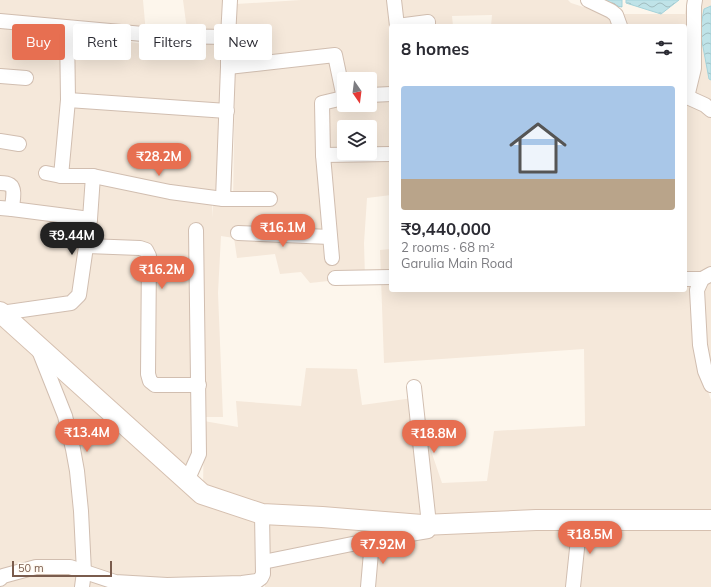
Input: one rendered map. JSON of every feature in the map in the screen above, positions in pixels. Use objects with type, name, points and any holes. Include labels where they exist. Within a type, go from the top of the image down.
[{"type":"street","points":[[229,24],[230,0]]},
{"type":"street","points":[[394,0],[397,24]]},
{"type":"street","points":[[588,0],[611,11],[616,15],[619,24]]},
{"type":"street","points":[[687,93],[694,68],[695,0]]},
{"type":"street","points":[[0,21],[165,36],[214,37]]},
{"type":"street","points":[[412,24],[428,22],[428,24]]},
{"type":"street","points":[[61,176],[68,100],[68,28]]},
{"type":"street","points":[[228,67],[336,55],[339,72]]},
{"type":"street","points":[[223,198],[228,60]]},
{"type":"street","points":[[0,76],[26,78]]},
{"type":"street","points":[[377,95],[389,94]]},
{"type":"street","points":[[687,97],[711,110]]},
{"type":"street","points":[[68,100],[227,111]]},
{"type":"street","points":[[332,258],[323,155],[322,103],[337,100]]},
{"type":"street","points":[[0,141],[19,144]]},
{"type":"street","points":[[323,155],[389,154]]},
{"type":"street","points":[[46,173],[61,176],[93,176],[170,192],[223,198],[270,199]]},
{"type":"street","points":[[1,312],[71,303],[80,295],[90,219],[93,176]]},
{"type":"street","points":[[0,183],[12,186],[13,191],[6,208],[90,219]]},
{"type":"street","points":[[187,481],[199,454],[196,230]]},
{"type":"street","points":[[238,233],[330,237]]},
{"type":"street","points":[[86,246],[140,248],[146,250],[149,256],[148,374],[150,381],[155,385],[199,384]]},
{"type":"street","points":[[687,279],[707,276]]},
{"type":"street","points":[[707,276],[697,290],[700,345],[705,370],[711,384]]},
{"type":"street","points":[[335,278],[389,277]]},
{"type":"street","points":[[1,312],[202,494],[262,514],[422,525],[536,520],[711,520]]},
{"type":"street","points":[[37,345],[65,416],[78,471],[84,572],[82,587]]},
{"type":"street","points":[[263,562],[372,540],[431,530],[436,524],[414,387]]},
{"type":"street","points":[[0,579],[3,576],[36,567],[70,567],[115,584],[168,585],[242,583],[257,581],[263,574],[262,514]]},
{"type":"street","points":[[573,587],[580,520]]},
{"type":"street","points":[[368,587],[372,540]]},
{"type":"shaded area","points":[[0,0],[143,0],[145,24],[139,24],[139,33],[131,32],[131,24],[73,24],[73,26],[0,17]]},
{"type":"shaded area","points":[[183,0],[227,0],[226,24],[214,24],[214,60],[225,60],[221,193],[212,195],[212,218],[213,203],[233,204],[235,60],[272,60],[272,24],[236,24],[236,4],[301,0],[568,0],[571,3],[612,16],[614,24],[491,24],[492,15],[452,16],[453,24],[389,24],[389,195],[367,198],[364,243],[365,277],[310,283],[301,272],[280,274],[275,254],[237,258],[234,238],[221,236],[218,293],[223,417],[199,417],[197,451],[188,469],[0,302],[0,25],[12,26],[12,60],[65,60],[65,33],[73,34],[73,60],[131,60],[131,42],[139,43],[139,60],[206,60],[206,24],[186,24]]},
{"type":"shaded area","points":[[687,0],[711,0],[711,102],[687,93],[687,24],[624,24],[622,14],[685,14]]},
{"type":"shaded area","points":[[687,98],[711,111],[711,267],[697,273],[703,377],[711,400],[711,516],[483,517],[261,509],[203,490],[204,421],[238,427],[236,401],[301,406],[306,368],[357,369],[362,405],[413,398],[442,483],[487,481],[494,431],[585,426],[584,349],[384,363],[380,250],[389,249],[389,292],[687,292]]},
{"type":"shaded area","points":[[711,282],[711,368],[705,350],[703,293],[708,284]]},
{"type":"shaded area","points":[[0,320],[197,498],[258,518],[259,575],[238,579],[118,577],[78,564],[0,573]]},
{"type":"shaded area","points":[[266,519],[575,527],[569,587],[265,587]]},
{"type":"shaded area","points":[[711,524],[711,587],[579,587],[585,527]]},
{"type":"shaded area","points":[[35,572],[73,572],[143,587],[2,587],[9,581]]},
{"type":"water","points":[[588,0],[622,0],[622,7],[595,2]]},
{"type":"water","points":[[626,0],[679,0],[661,14],[626,3]]},
{"type":"water","points":[[711,6],[711,80],[709,79],[700,31],[704,9]]}]
